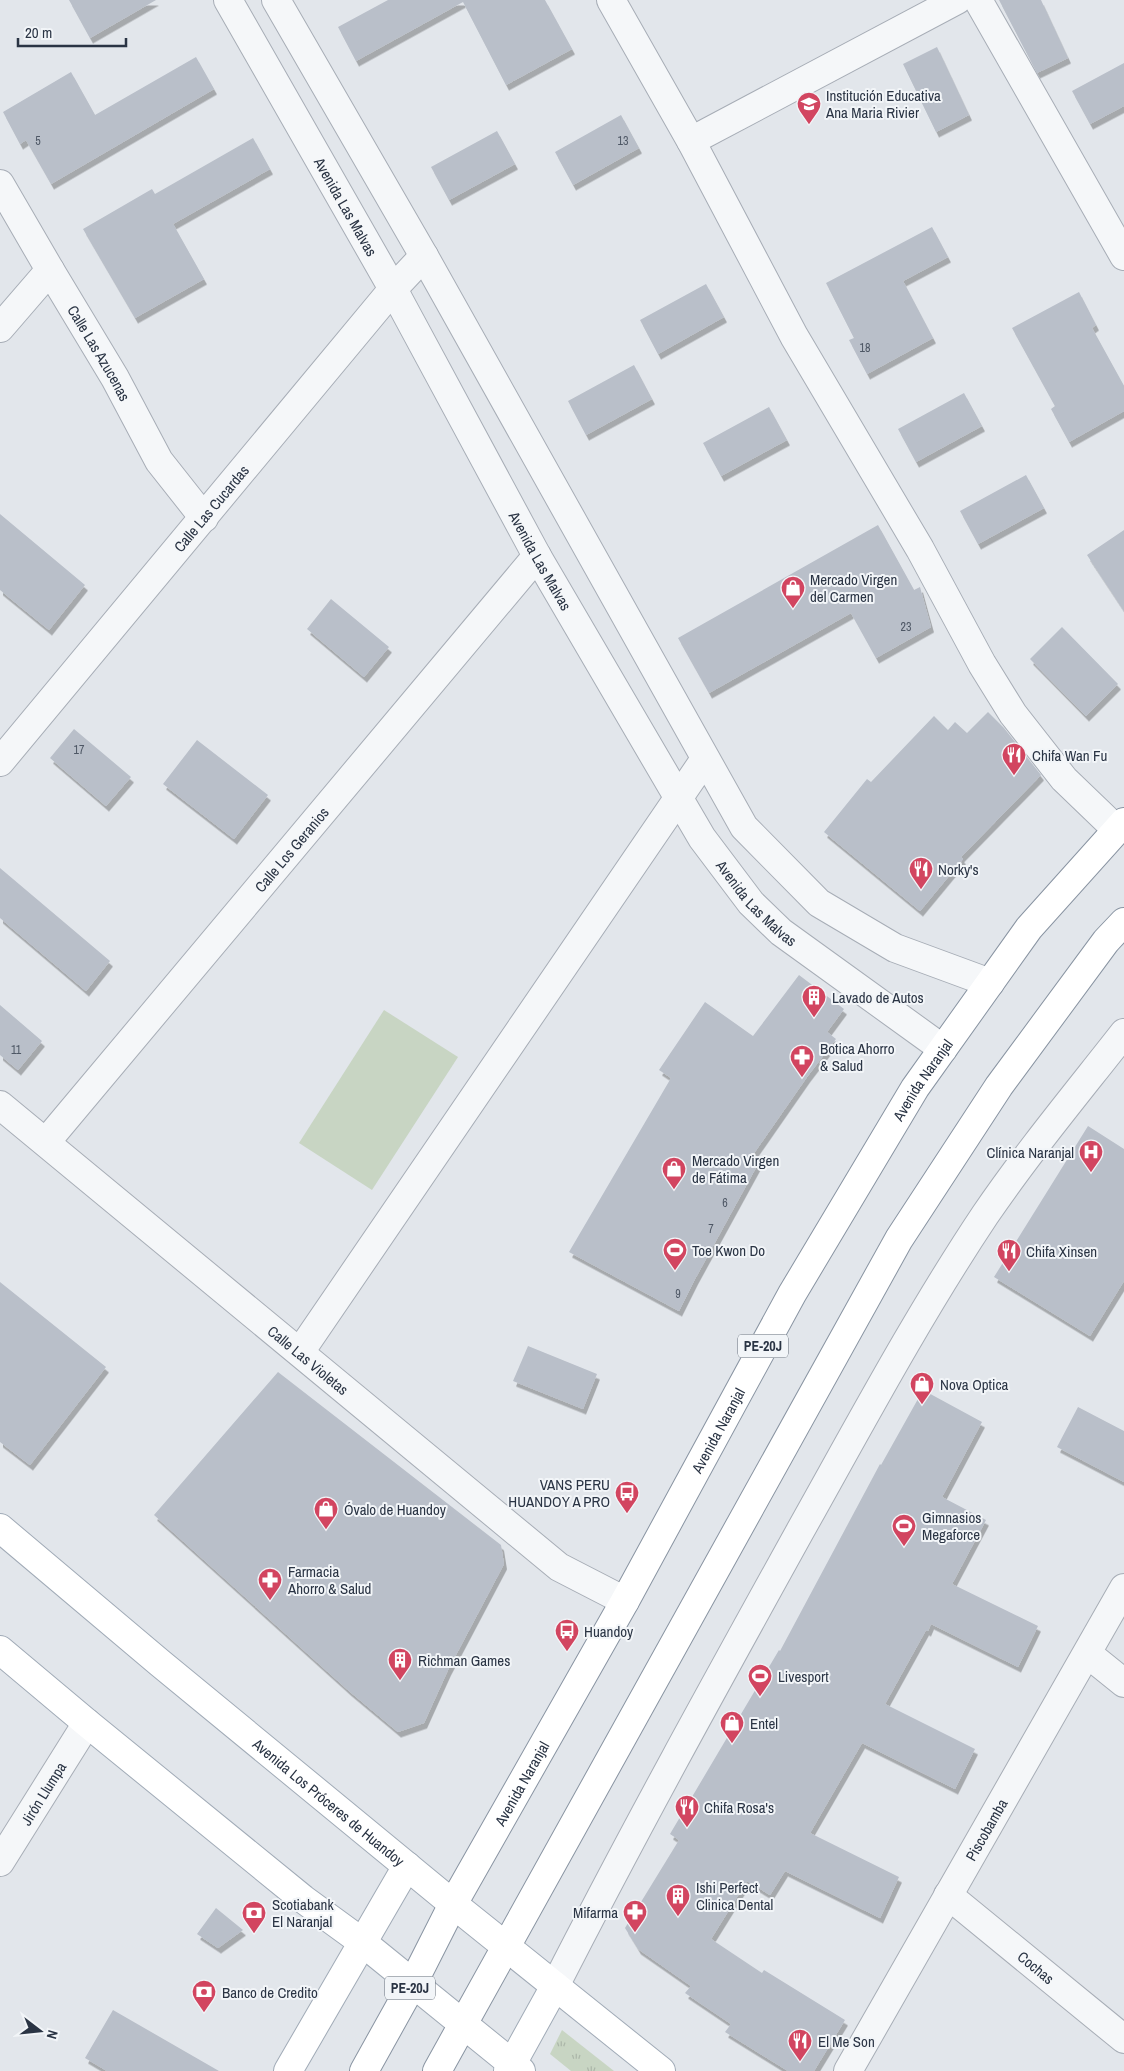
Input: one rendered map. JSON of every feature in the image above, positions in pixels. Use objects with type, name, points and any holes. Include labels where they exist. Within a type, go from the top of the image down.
[{"type":"main road","name":"Avenida Naranjal","points":[[364,2071],[413,1983],[453,1904],[625,1601],[792,1294],[915,1088],[1029,928],[1120,826]]},
{"type":"main road","points":[[437,2071],[505,1945],[899,1239],[999,1086],[1106,941],[1124,922]]},
{"type":"main road","name":"Avenida Los Próceres de Huandoy","points":[[0,1528],[160,1663],[453,1904],[661,2071]]},
{"type":"main road","points":[[0,1650],[86,1723],[302,1899],[362,1942],[463,2023],[514,2069],[555,1986]]},
{"type":"main road","points":[[288,2071],[407,1866]]},
{"type":"street","name":"Avenida Las Malvas","points":[[228,0],[393,289],[537,556],[702,838],[751,903],[781,932],[943,1049]]},
{"type":"street","points":[[276,0],[424,256],[744,827],[819,903],[895,948],[990,983]]},
{"type":"street","points":[[610,0],[691,141],[794,336],[920,549],[982,664],[1013,714],[1064,778],[1120,826]]},
{"type":"street","points":[[691,141],[957,0]]},
{"type":"street","points":[[978,0],[1124,256]]},
{"type":"street","name":"Calle Las Azucenas","points":[[0,184],[116,378],[159,461],[204,518]]},
{"type":"street","name":"Calle Las Cucardas","points":[[0,762],[393,289],[424,256]]},
{"type":"street","points":[[0,328],[50,270]]},
{"type":"street","name":"Calle Los Geranios","points":[[46,1142],[537,556]]},
{"type":"street","points":[[300,1352],[705,759]]},
{"type":"street","points":[[555,1986],[714,1686],[873,1401],[986,1215],[1048,1129],[1124,1033]]},
{"type":"street","name":"Calle Las Violetas","points":[[0,1105],[558,1567],[625,1601]]},
{"type":"street","name":"Piscobamba","points":[[848,2071],[1124,1588]]},
{"type":"street","points":[[1088,1654],[1124,1683]]},
{"type":"street","name":"Jirón Llumpa","points":[[0,1862],[86,1723]]},
{"type":"street","name":"Cochas","points":[[948,1895],[1124,2039]]},
{"type":"green space","points":[[384,1010],[458,1057],[372,1190],[299,1143]]},
{"type":"green space","points":[[562,2030],[614,2071],[571,2071],[550,2054]]},
{"type":"building","points":[[69,0],[156,0],[90,38]]},
{"type":"building","points":[[388,0],[545,0],[572,49],[506,85],[463,2],[356,61],[338,27]]},
{"type":"building","points":[[999,0],[1041,0],[1068,58],[1037,73]]},
{"type":"building","points":[[937,47],[969,115],[936,132],[903,64]]},
{"type":"building","points":[[196,57],[214,89],[51,184],[26,140],[20,144],[3,112],[71,72],[95,115]]},
{"type":"building","points":[[1124,63],[1124,106],[1090,124],[1072,91]]},
{"type":"building","points":[[621,115],[639,148],[573,185],[555,152]]},
{"type":"building","points":[[497,131],[515,164],[449,200],[431,167]]},
{"type":"building","points":[[253,138],[270,169],[173,224],[204,279],[135,318],[83,229],[152,189],[155,194]]},
{"type":"building","points":[[932,227],[948,257],[903,281],[933,338],[867,374],[849,340],[854,338],[826,283]]},
{"type":"building","points":[[706,284],[724,317],[658,354],[640,320]]},
{"type":"building","points":[[1079,292],[1096,325],[1092,328],[1124,386],[1124,411],[1069,442],[1051,409],[1055,406],[1012,328]]},
{"type":"building","points":[[634,365],[652,399],[586,435],[568,401]]},
{"type":"building","points":[[964,393],[982,426],[916,462],[898,429]]},
{"type":"building","points":[[769,407],[787,440],[721,476],[703,443]]},
{"type":"building","points":[[1026,475],[1044,508],[978,544],[960,511]]},
{"type":"building","points":[[0,514],[85,585],[49,630],[0,590]]},
{"type":"building","name":"Mercado Virgen del Carmen","points":[[878,525],[914,590],[920,587],[931,627],[876,658],[851,613],[709,693],[678,638]]},
{"type":"building","points":[[1124,530],[1124,611],[1087,555]]},
{"type":"building","points":[[331,599],[389,647],[364,677],[307,629]]},
{"type":"building","points":[[1062,627],[1118,684],[1086,716],[1030,659]]},
{"type":"building","points":[[988,712],[1004,728],[1041,775],[961,857],[963,859],[920,911],[824,832],[867,779],[871,782],[934,716],[948,730],[955,722],[967,733]]},
{"type":"building","points":[[74,729],[131,777],[106,806],[50,758]]},
{"type":"building","points":[[197,740],[268,795],[234,839],[163,784]]},
{"type":"building","points":[[0,868],[110,961],[86,991],[0,918]]},
{"type":"building","points":[[799,975],[844,1009],[827,1032],[836,1039],[750,1159],[758,1164],[679,1311],[569,1252],[671,1078],[659,1070],[705,1002],[753,1036]]},
{"type":"building","points":[[0,1005],[42,1041],[18,1070],[0,1055]]},
{"type":"building","points":[[1088,1126],[1124,1149],[1124,1281],[1090,1336],[994,1277]]},
{"type":"building","points":[[0,1282],[106,1367],[30,1465],[0,1442]]},
{"type":"building","points":[[528,1346],[597,1374],[583,1409],[513,1381]]},
{"type":"building","name":"Óvalo de Huandoy","points":[[278,1372],[501,1545],[504,1564],[448,1670],[424,1723],[398,1732],[349,1691],[154,1515]]},
{"type":"building","points":[[923,1390],[982,1422],[942,1497],[986,1520],[952,1584],[1038,1626],[1018,1667],[931,1624],[885,1704],[975,1749],[955,1789],[862,1743],[810,1833],[899,1877],[880,1918],[785,1871],[770,1895],[747,1881],[711,1939],[762,1973],[764,1970],[845,2020],[814,2071],[788,2071],[725,2032],[731,2024],[685,1993],[691,1986],[638,1949],[625,1928],[679,1840],[670,1834],[780,1651],[880,1464]]},
{"type":"building","points":[[1078,1407],[1124,1431],[1124,1482],[1057,1447]]},
{"type":"building","points":[[216,1908],[243,1930],[218,1948],[197,1934]]},
{"type":"building","points":[[113,2010],[219,2071],[107,2071],[85,2058]]},
{"type":"place","name":"Institución Educativa Ana Maria Rivier","points":[[809,125]]},
{"type":"place","name":"Mercado Virgen del Carmen","points":[[793,609]]},
{"type":"place","name":"Chifa Wan Fu","points":[[1014,776]]},
{"type":"place","name":"Norky's","points":[[921,890]]},
{"type":"place","name":"Lavado de Autos","points":[[814,1018]]},
{"type":"place","name":"Botica Ahorro & Salud","points":[[802,1078]]},
{"type":"place","name":"Clínica Naranjal","points":[[1091,1173]]},
{"type":"place","name":"Mercado Virgen de Fátima","points":[[674,1190]]},
{"type":"place","name":"Toe Kwon Do","points":[[675,1271]]},
{"type":"place","name":"Chifa Xinsen","points":[[1009,1272]]},
{"type":"place","name":"Nova Optica","points":[[922,1405]]},
{"type":"place","name":"VANS PERU HUANDOY A PRO","points":[[627,1514]]},
{"type":"place","name":"Óvalo de Huandoy","points":[[326,1530]]},
{"type":"place","name":"Gimnasios Megaforce","points":[[904,1547]]},
{"type":"place","name":"Farmacia Ahorro & Salud","points":[[270,1601]]},
{"type":"place","name":"Huandoy","points":[[567,1652]]},
{"type":"place","name":"Richman Games","points":[[400,1681]]},
{"type":"place","name":"Livesport","points":[[760,1697]]},
{"type":"place","name":"Entel","points":[[732,1744]]},
{"type":"place","name":"Chifa Rosa's","points":[[687,1828]]},
{"type":"place","name":"Ishi Perfect Clinica Dental","points":[[678,1917]]},
{"type":"place","name":"Mifarma","points":[[635,1933]]},
{"type":"place","name":"Scotiabank El Naranjal","points":[[254,1934]]},
{"type":"place","name":"Banco de Credito","points":[[204,2013]]},
{"type":"place","name":"El Me Son","points":[[800,2062]]}]
